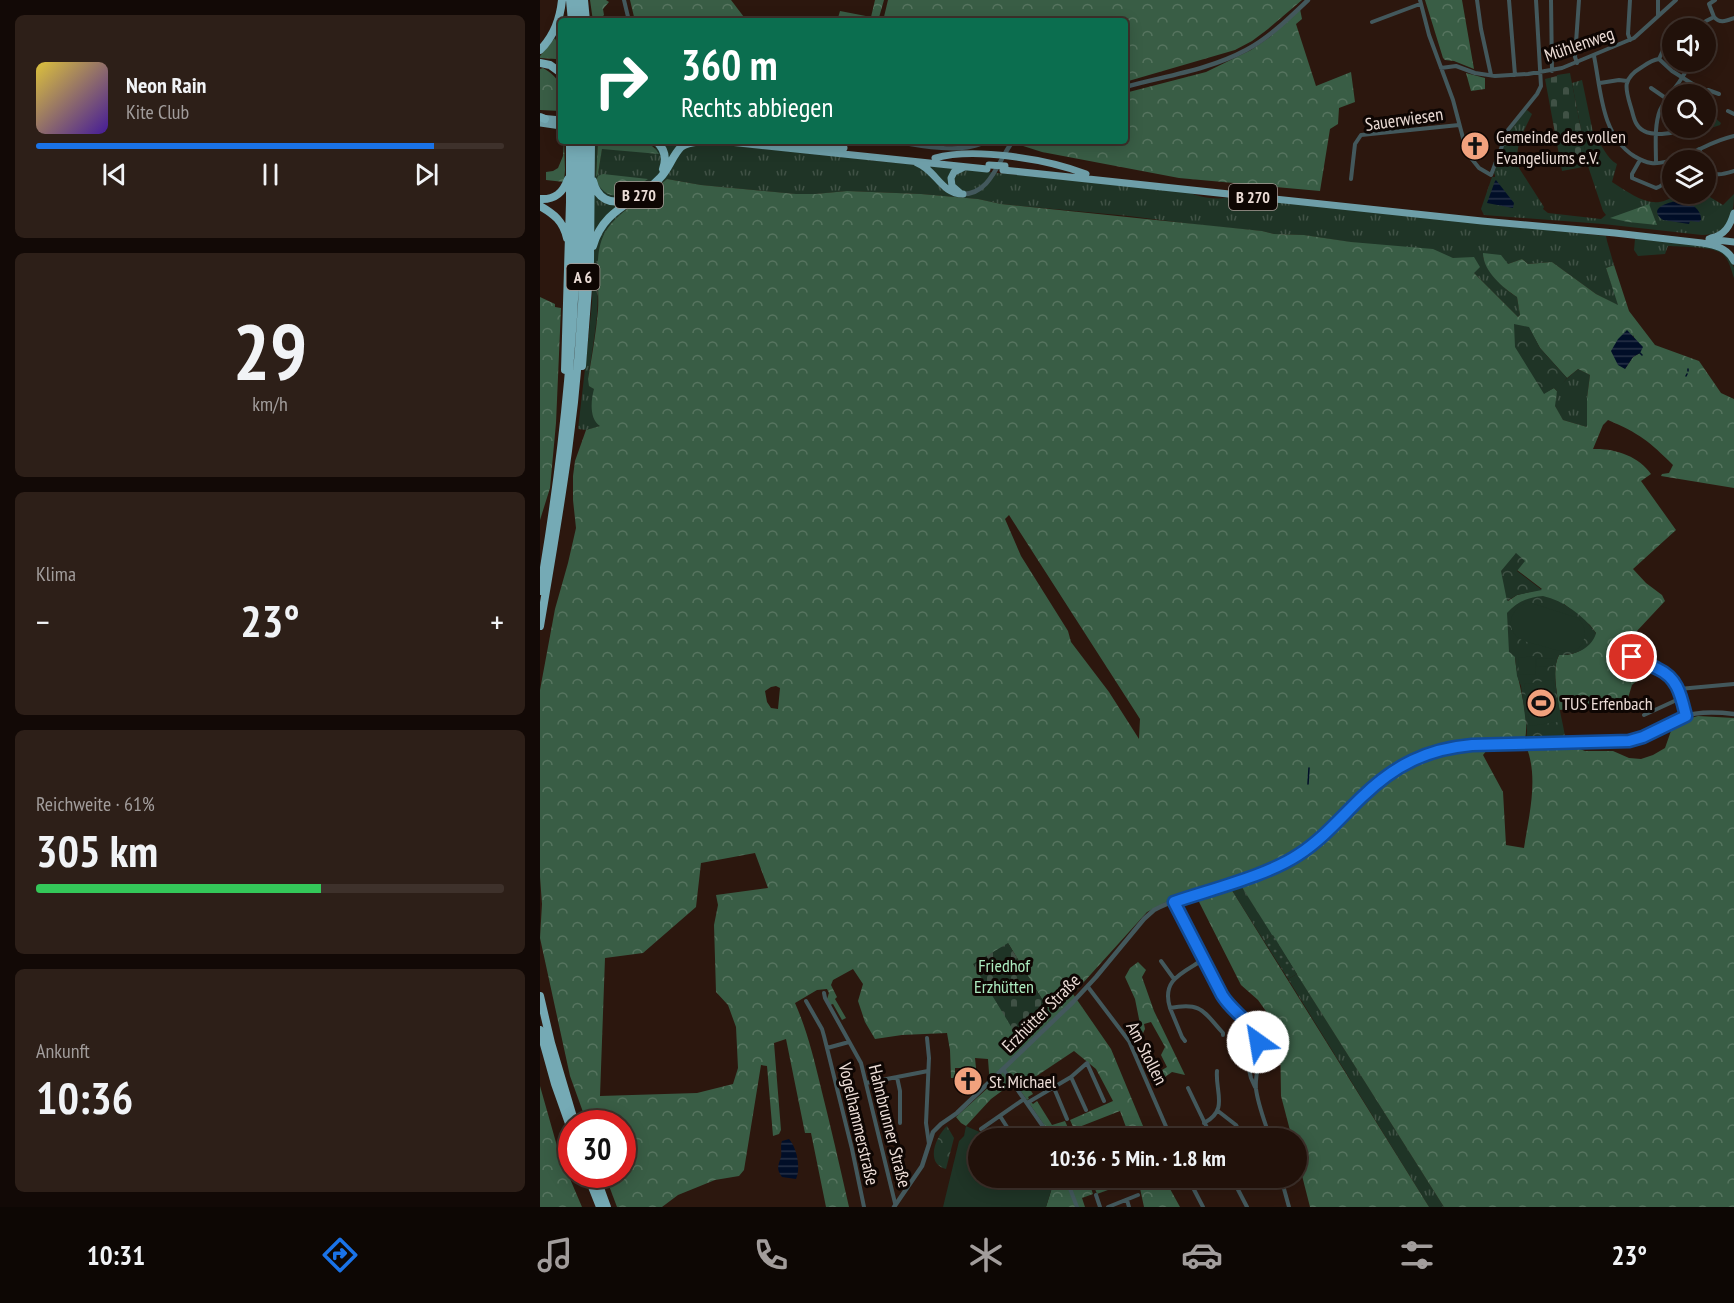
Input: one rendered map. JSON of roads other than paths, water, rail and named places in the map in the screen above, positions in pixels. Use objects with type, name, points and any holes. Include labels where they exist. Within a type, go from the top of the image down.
[{"type":"highway","points":[[562,0],[564,18]]},
{"type":"highway","points":[[560,18],[562,0]]},
{"type":"highway","points":[[570,0],[572,18]]},
{"type":"highway","points":[[577,0],[579,18]]},
{"type":"highway","points":[[540,50],[547,43],[558,22]]},
{"type":"highway","points":[[540,63],[550,65],[558,71]]},
{"type":"highway","points":[[541,119],[558,123]]},
{"type":"highway","points":[[540,128],[558,124]]},
{"type":"highway","points":[[540,199],[559,195],[565,187],[570,172],[570,144]]},
{"type":"highway","name":"A 6","points":[[540,591],[567,397],[575,291],[578,207],[577,144]]},
{"type":"highway","name":"A 6","points":[[540,626],[564,478],[578,364],[585,207],[584,144]]},
{"type":"highway","points":[[573,412],[584,353],[590,262],[591,144]]},
{"type":"highway","points":[[591,163],[593,182],[599,195],[612,202],[622,201],[653,182],[662,172],[666,160],[665,153],[659,144]]},
{"type":"highway","name":"B 270","points":[[590,262],[595,240],[607,218],[660,179],[681,148],[687,144]]},
{"type":"highway","name":"B 270","points":[[757,144],[935,158],[988,167]]},
{"type":"highway","name":"B 270","points":[[791,144],[842,151]]},
{"type":"highway","name":"B 270","points":[[854,152],[967,166],[1086,174],[1473,218]]},
{"type":"highway","points":[[935,158],[975,154],[1003,155],[1086,174]]},
{"type":"highway","points":[[912,160],[929,169],[944,187],[963,194]]},
{"type":"highway","points":[[963,194],[952,186],[951,178],[954,172],[967,166]]},
{"type":"highway","name":"B 270","points":[[1004,168],[1605,232],[1700,240],[1722,234],[1728,228],[1734,213]]},
{"type":"highway","name":"A 6","points":[[567,397],[565,336],[570,172]]},
{"type":"highway","name":"A 6","points":[[540,206],[554,214],[560,221],[569,248]]},
{"type":"highway","points":[[1734,213],[1734,234]]},
{"type":"highway","points":[[1700,240],[1734,244]]},
{"type":"highway","name":"B 270","points":[[1700,240],[1722,248],[1734,261]]},
{"type":"highway","points":[[540,996],[551,1043],[572,1110]]},
{"type":"highway","points":[[540,1030],[564,1110]]},
{"type":"highway","points":[[593,1188],[600,1207]]},
{"type":"highway","points":[[600,1188],[607,1207]]},
{"type":"street","points":[[624,0],[628,18]]},
{"type":"street","points":[[1128,86],[1204,66],[1246,50],[1276,29],[1308,0]]},
{"type":"street","points":[[1477,0],[1491,75]]},
{"type":"street","points":[[1509,0],[1515,75]]},
{"type":"street","points":[[1536,0],[1540,72]]},
{"type":"street","points":[[1551,0],[1552,71]]},
{"type":"street","points":[[1577,63],[1575,57],[1579,0]]},
{"type":"street","points":[[1630,0],[1628,34],[1630,40]]},
{"type":"street","points":[[1658,0],[1658,16]]},
{"type":"street","name":"Mühlenweg","points":[[1442,68],[1456,66],[1475,73],[1491,75],[1552,71],[1630,40],[1676,0]]},
{"type":"street","points":[[1715,0],[1709,4],[1718,21],[1734,18]]},
{"type":"street","name":"Sauerwiesen","points":[[1372,22],[1420,2],[1453,100],[1464,145],[1470,159],[1491,175],[1508,130],[1540,89],[1540,72]]},
{"type":"street","points":[[1659,59],[1662,52]]},
{"type":"street","points":[[1594,55],[1611,132],[1621,146],[1640,160],[1656,163],[1662,162]]},
{"type":"street","points":[[1659,59],[1692,84]]},
{"type":"street","points":[[1659,59],[1635,71],[1627,81],[1626,92],[1637,125],[1644,131],[1662,134]]},
{"type":"street","points":[[1678,84],[1685,72]]},
{"type":"street","points":[[1600,83],[1627,81]]},
{"type":"street","points":[[1650,88],[1662,96]]},
{"type":"street","points":[[1656,163],[1659,115],[1662,109]]},
{"type":"street","points":[[1728,111],[1734,114]]},
{"type":"street","name":"Sauerwiesen","points":[[1351,179],[1355,144],[1361,135],[1459,125]]},
{"type":"street","points":[[1699,149],[1734,136]]},
{"type":"street","points":[[909,144],[948,148],[979,144]]},
{"type":"street","points":[[963,194],[977,191],[985,186],[1011,144]]},
{"type":"street","points":[[1640,160],[1632,178],[1656,189],[1662,186]]},
{"type":"street","points":[[1716,175],[1734,171]]},
{"type":"street","points":[[1632,657],[1664,672],[1673,681],[1679,689],[1686,716],[1701,713],[1734,714]]},
{"type":"street","points":[[1679,689],[1734,684]]},
{"type":"street","points":[[1644,715],[1681,698]]},
{"type":"street","name":"Erzhütter Straße","points":[[894,1205],[922,1166],[931,1136],[936,1128],[954,1116],[1088,987],[1147,916],[1158,908],[1265,871],[1294,858],[1329,831],[1376,784],[1410,761],[1450,747],[1633,740],[1686,716]]},
{"type":"street","points":[[1174,902],[1224,998],[1245,1018],[1256,1034],[1260,1049],[1256,1087]]},
{"type":"street","points":[[1185,1041],[1170,1008],[1168,987],[1174,979],[1204,959]]},
{"type":"street","points":[[1161,961],[1174,979]]},
{"type":"street","name":"Am Stollen","points":[[1088,987],[1129,1041],[1167,1128]]},
{"type":"street","name":"Hahnbrunner Straße","points":[[824,993],[861,1064],[894,1205]]},
{"type":"street","name":"Vogelhammerstraße","points":[[806,1000],[822,1029],[864,1207]]},
{"type":"street","points":[[1170,1008],[1183,1005],[1196,1006],[1208,1016],[1223,1035]]},
{"type":"street","points":[[927,1038],[929,1058],[926,1123],[929,1144]]},
{"type":"street","points":[[1242,1041],[1267,1128]]},
{"type":"street","name":"Vogelhammerstraße","points":[[827,1048],[849,1042]]},
{"type":"street","points":[[982,1128],[1026,1101],[1054,1088],[1087,1063],[1104,1101]]},
{"type":"street","points":[[1003,1069],[1044,1128]]},
{"type":"street","points":[[866,1083],[928,1071]]},
{"type":"street","points":[[1204,1123],[1218,1111],[1220,1098],[1217,1071]]},
{"type":"street","points":[[897,1077],[900,1091],[900,1123]]},
{"type":"street","points":[[1071,1077],[1086,1110]]},
{"type":"street","points":[[1054,1088],[1067,1119]]},
{"type":"street","points":[[1188,1088],[1207,1128]]},
{"type":"street","points":[[1218,1111],[1238,1128]]},
{"type":"street","points":[[1000,1116],[1007,1127]]},
{"type":"street","points":[[1070,1188],[1077,1207]]},
{"type":"street","points":[[1193,1188],[1203,1207]]},
{"type":"street","points":[[1237,1188],[1247,1207]]},
{"type":"street","points":[[1284,1188],[1289,1207]]},
{"type":"street","points":[[1096,1195],[1100,1207]]},
{"type":"street","points":[[1108,1207],[1138,1195]]},
{"type":"street","points":[[1127,1200],[1129,1207]]},
{"type":"water","points":[[1496,180],[1514,203],[1513,208],[1487,203]]},
{"type":"water","points":[[1691,204],[1698,210],[1701,220],[1699,222],[1690,221],[1689,224],[1663,220],[1657,212],[1662,206]]},
{"type":"water","points":[[1627,330],[1643,347],[1625,369],[1618,365],[1611,351]]},
{"type":"water","points":[[789,1139],[797,1158],[796,1179],[782,1177],[778,1170],[782,1141]]},
{"type":"waterway","points":[[1308,784],[1309,768]]},
{"type":"place","name":"Gemeinde des vollen Evangeliums e.V.","points":[[1475,146]]},
{"type":"place","name":"TUS Erfenbach","points":[[1541,703]]},
{"type":"place","name":"St. Michael","points":[[968,1081]]},
{"type":"park label","name":"Friedhof Erzhütten","points":[[1004,975]]}]
